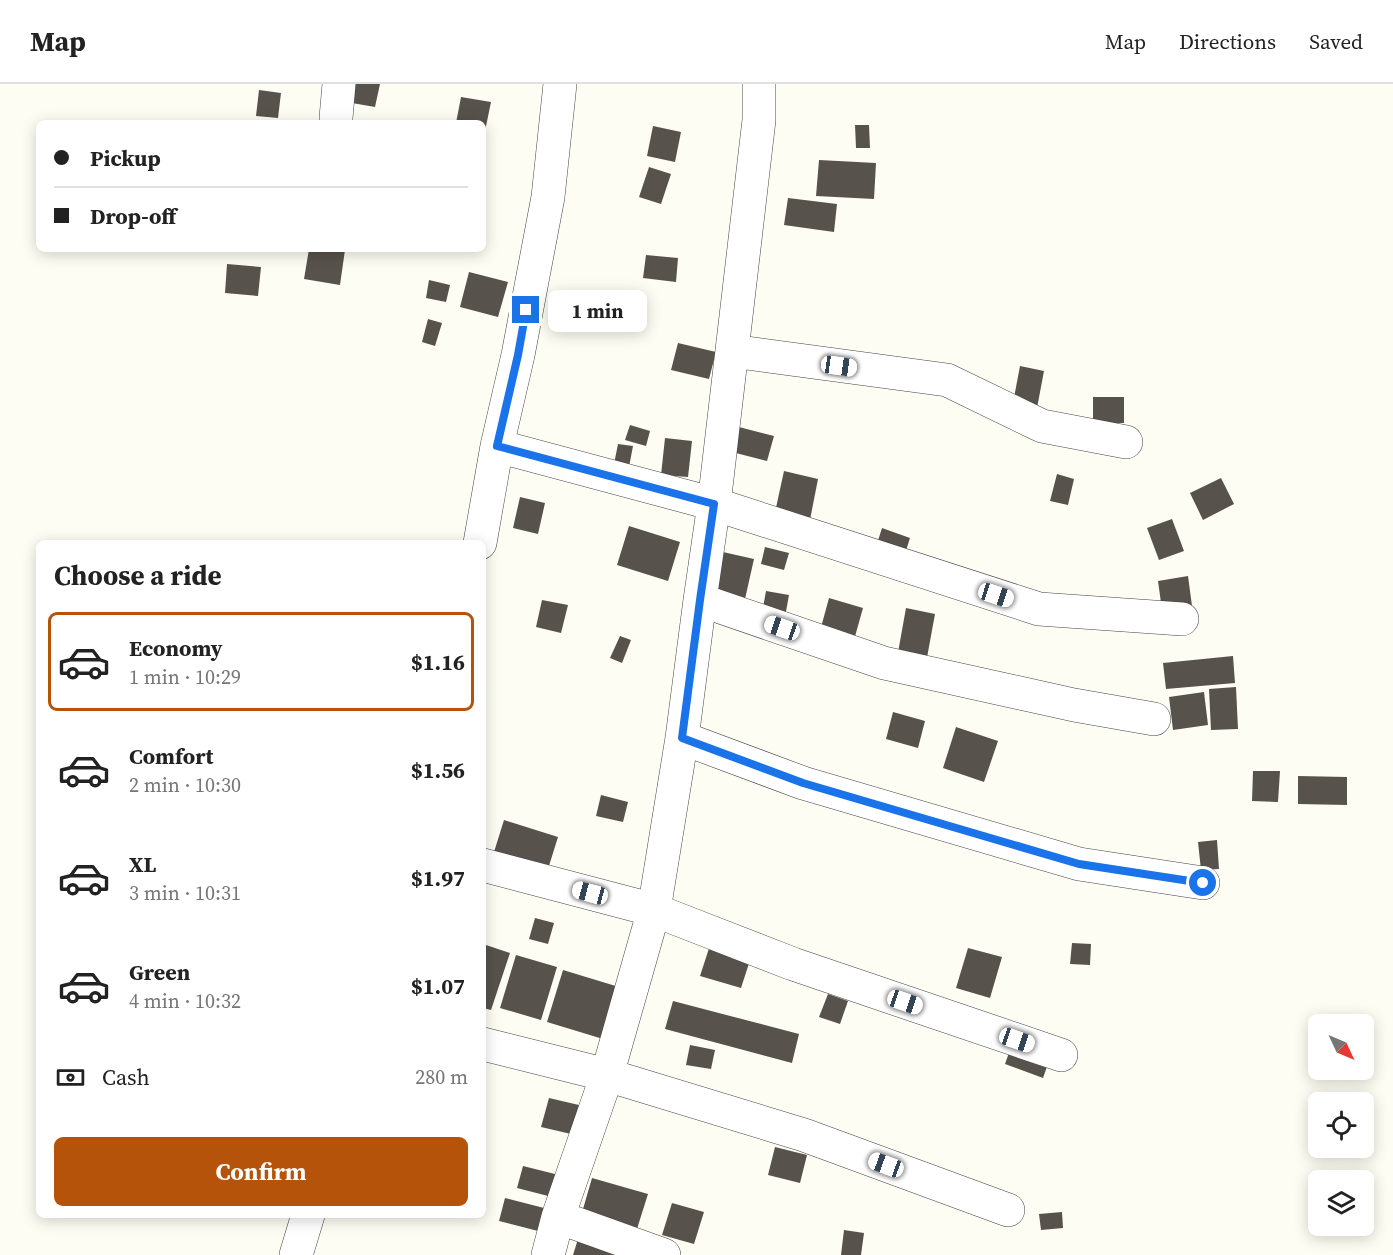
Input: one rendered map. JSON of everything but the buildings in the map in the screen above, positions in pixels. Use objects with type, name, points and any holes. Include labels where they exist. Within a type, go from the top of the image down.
[{"type":"street","points":[[336,118],[339,84]]},
{"type":"street","points":[[481,540],[497,446],[518,355],[548,197],[561,84]]},
{"type":"street","points":[[548,1255],[558,1217],[606,1075],[654,910],[682,738],[714,504],[759,120],[759,84]]},
{"type":"street","points":[[732,351],[947,380],[1042,426],[1126,442]]},
{"type":"street","points":[[497,446],[714,504],[1039,609],[1182,619]]},
{"type":"street","points":[[700,600],[884,663],[1074,705],[1154,719]]},
{"type":"street","points":[[682,738],[803,783],[1079,864],[1203,883]]},
{"type":"street","points":[[486,866],[654,910],[794,964],[1061,1055]]},
{"type":"street","points":[[486,1045],[606,1075],[804,1135],[1008,1210]]},
{"type":"street","points":[[558,1217],[664,1255]]},
{"type":"street","points":[[296,1255],[307,1218]]},
{"type":"route","points":[[526,310],[497,446],[714,504],[682,738],[803,783],[1079,864],[1203,883]]}]
